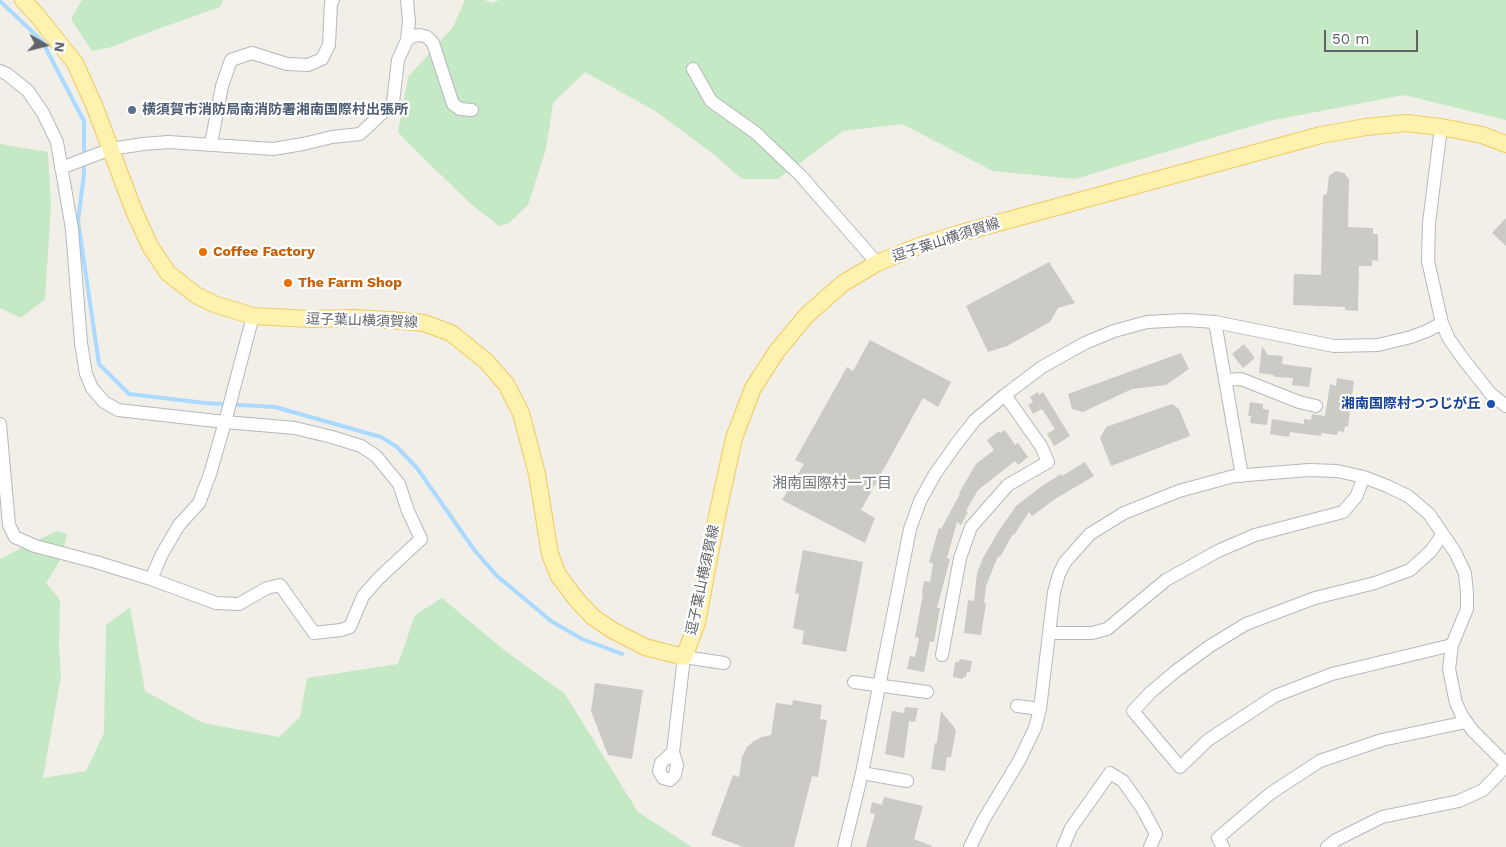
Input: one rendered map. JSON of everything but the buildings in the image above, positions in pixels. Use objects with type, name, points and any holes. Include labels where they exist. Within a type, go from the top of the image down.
[{"type":"main road","name":"逗子葉山横須賀線","points":[[22,0],[36,14],[75,63],[94,104],[134,211],[150,246],[168,273],[196,295],[214,304],[253,316],[311,319],[353,318],[424,323],[452,333],[486,361],[506,384],[522,413],[537,474],[550,554],[558,575],[593,617],[612,630],[645,647],[684,657],[696,623],[734,438],[753,388],[777,351],[806,316],[842,284],[877,263],[919,246],[1321,135],[1366,127],[1406,123],[1441,127],[1482,135],[1506,144]]},
{"type":"street","points":[[211,144],[222,86],[231,60],[252,53],[287,64],[308,65],[322,59],[329,45],[331,3],[333,0]]},
{"type":"street","points":[[61,168],[111,149],[168,142],[273,149],[332,137],[360,134],[393,103],[398,60],[407,40],[409,22],[407,0]]},
{"type":"street","points":[[407,40],[413,36],[420,35],[427,37],[433,43],[452,104],[460,109],[472,110]]},
{"type":"street","points":[[693,69],[711,101],[756,133],[801,176],[877,263]]},
{"type":"street","points":[[0,71],[7,74],[28,91],[43,113],[57,142],[72,229],[81,343],[86,374],[92,388],[104,402],[118,410],[295,428],[360,446],[376,456],[399,484],[408,511],[422,539],[379,578],[363,596],[350,627],[314,633],[280,585],[267,588],[239,604],[216,603],[96,562],[36,546],[15,537],[9,525],[0,424]]},
{"type":"street","points":[[1441,127],[1429,223],[1428,261],[1442,323],[1464,360],[1490,393],[1506,406]]},
{"type":"street","points":[[151,580],[162,554],[179,525],[199,503],[210,474],[253,316]]},
{"type":"street","points":[[844,847],[862,773],[910,529],[920,501],[935,474],[975,420],[1042,367],[1085,343],[1114,331],[1147,322],[1186,320],[1215,322],[1334,346],[1378,346],[1411,338],[1442,323]]},
{"type":"street","points":[[1215,322],[1242,476]]},
{"type":"street","points":[[1225,380],[1241,379],[1299,402],[1316,406]]},
{"type":"street","points":[[942,655],[960,558],[970,527],[1008,485],[1048,462],[1041,446],[1005,395]]},
{"type":"street","points":[[970,847],[1035,728],[1040,709],[1054,592],[1059,574],[1066,562],[1090,534],[1124,513],[1179,491],[1234,476],[1309,470],[1337,471],[1364,477],[1408,496],[1429,514],[1455,552],[1464,573],[1467,593],[1467,609],[1452,645],[1449,670],[1456,703],[1473,731],[1506,765],[1483,790],[1459,801],[1382,818],[1336,840],[1327,847]]},
{"type":"street","points":[[1049,634],[1092,633],[1107,629],[1166,580],[1218,551],[1255,535],[1343,512],[1356,497],[1364,477]]},
{"type":"street","points":[[1442,535],[1431,551],[1410,570],[1375,583],[1315,598],[1246,624],[1210,646],[1176,671],[1151,692],[1133,711],[1180,767],[1208,740],[1275,696],[1332,674],[1452,645]]},
{"type":"street","points":[[673,752],[684,657],[724,663]]},
{"type":"street","points":[[854,682],[927,692]]},
{"type":"street","points":[[1017,706],[1040,709]]},
{"type":"street","points":[[1223,847],[1218,838],[1271,793],[1320,762],[1382,740],[1466,722]]},
{"type":"street","points":[[862,773],[907,781]]},
{"type":"street","points":[[1063,847],[1071,828],[1110,773],[1123,780],[1142,808],[1156,834],[1150,847]]},
{"type":"green space","points":[[82,0],[223,0],[220,7],[112,47],[92,51],[71,19]]},
{"type":"green space","points":[[465,0],[484,0],[493,3],[499,0],[1506,0],[1506,120],[1404,95],[1269,121],[1075,179],[993,171],[902,124],[843,131],[778,179],[742,179],[712,153],[655,111],[585,72],[553,103],[546,149],[528,205],[509,223],[499,226],[471,204],[398,132],[408,77],[453,27]]},
{"type":"green space","points":[[0,143],[48,152],[51,206],[45,299],[21,318],[0,308]]},
{"type":"green space","points":[[56,531],[67,534],[62,557],[46,583],[60,600],[59,646],[61,676],[43,778],[86,771],[104,733],[106,625],[130,607],[145,691],[203,723],[279,737],[300,717],[307,678],[398,664],[415,615],[442,598],[504,650],[565,694],[638,812],[692,847],[0,847],[0,559]]},
{"type":"waterway","points":[[0,1],[42,41],[84,121],[84,174],[78,221],[99,364],[129,394],[205,403],[275,407],[381,437],[397,447],[417,468],[475,551],[496,575],[551,621],[582,639],[622,654]]},
{"type":"place","name":"横須賀市消防局南消防署湘南国際村出張所","points":[[132,110]]},
{"type":"place","name":"Coffee Factory","points":[[203,252]]},
{"type":"place","name":"The Farm Shop","points":[[288,283]]},
{"type":"place","name":"湘南国際村つつじが丘","points":[[1491,404]]},
{"type":"district","name":"湘南国際村一丁目","points":[[832,484]]}]
